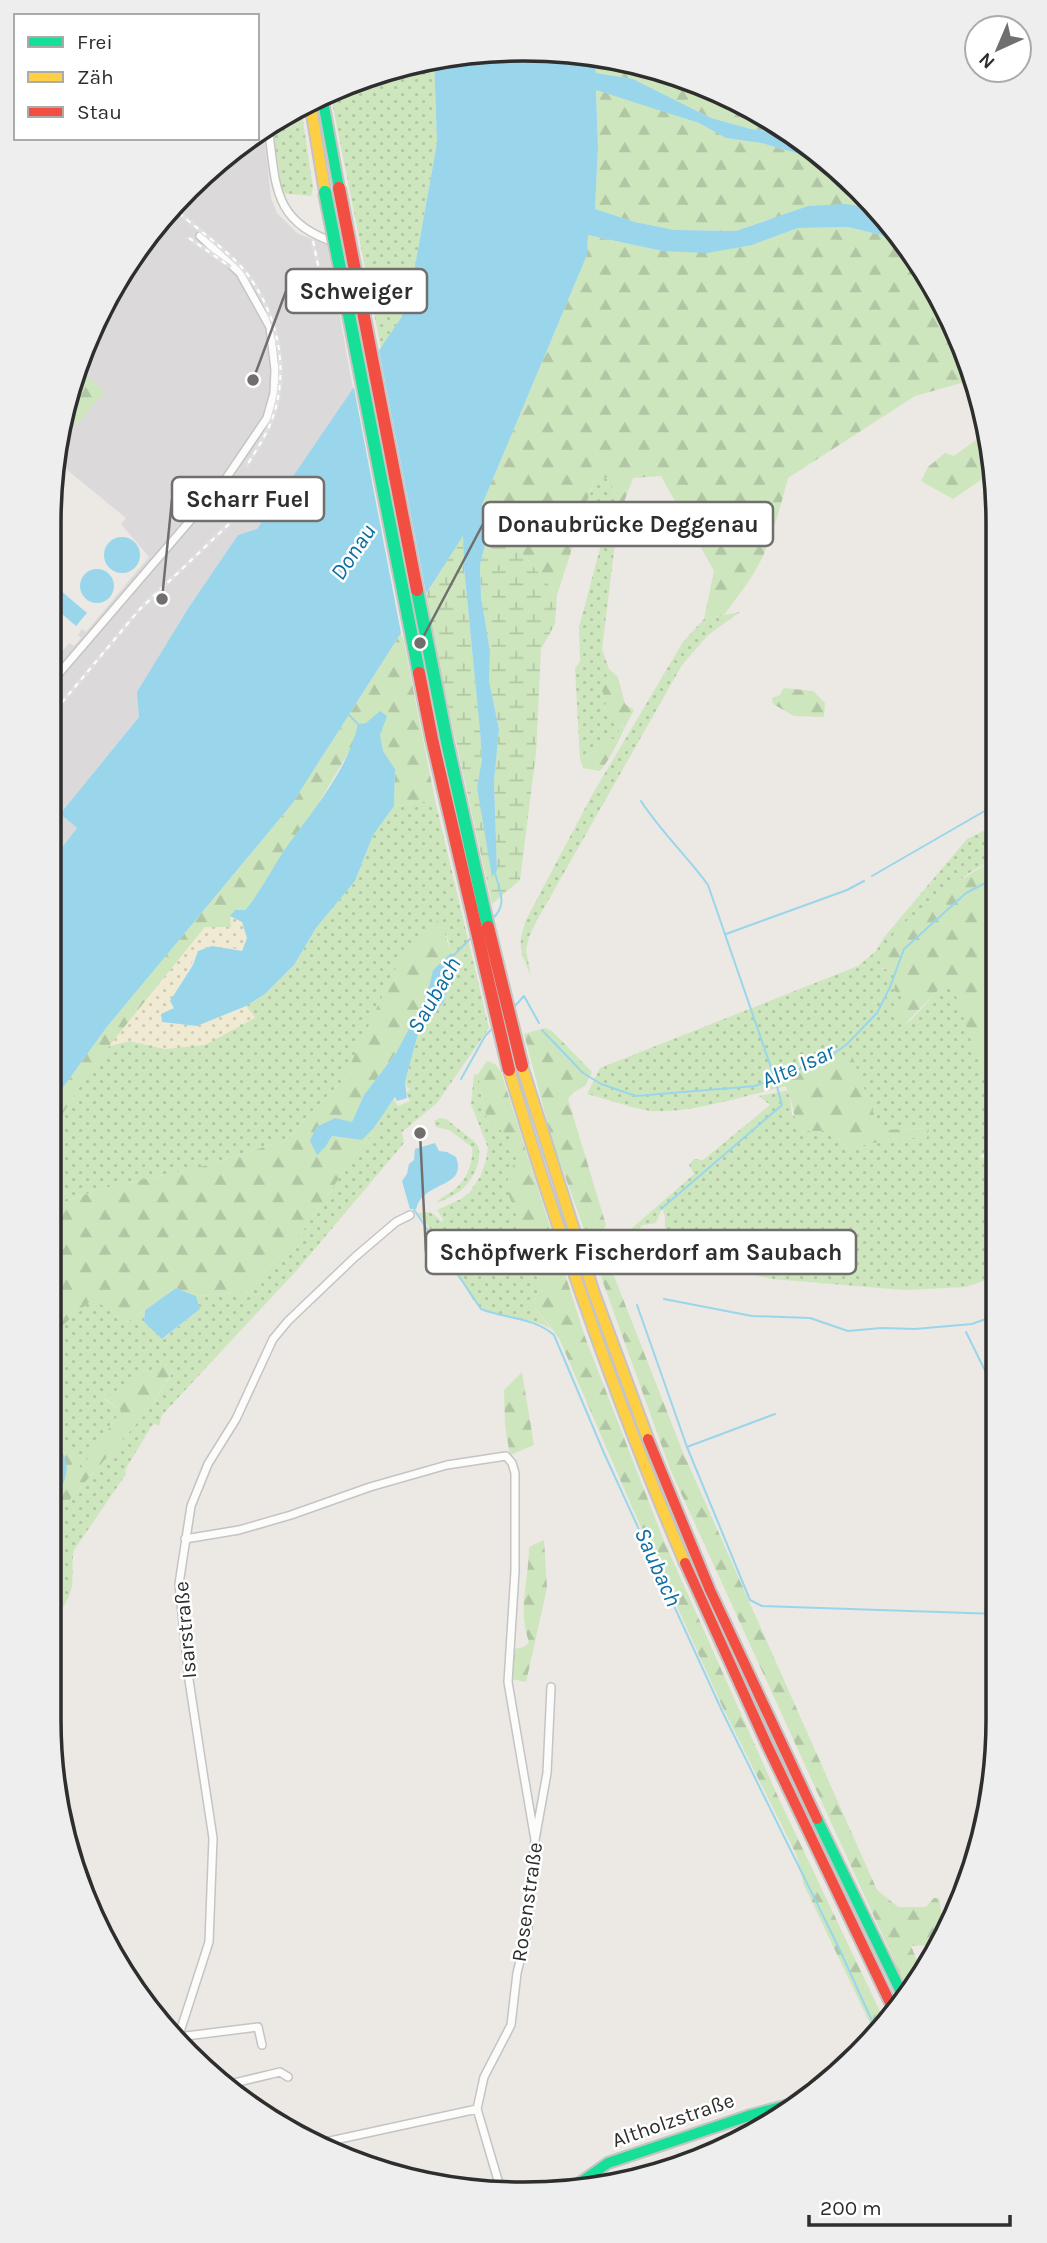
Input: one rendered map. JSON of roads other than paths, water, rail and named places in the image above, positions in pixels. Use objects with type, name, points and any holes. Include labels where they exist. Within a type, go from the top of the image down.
[{"type":"main road","points":[[324,107],[450,756],[482,904],[522,1066],[545,1145],[600,1309],[662,1472],[742,1661],[899,1989]]},
{"type":"main road","points":[[312,113],[432,739],[509,1070],[532,1149],[588,1315],[650,1478],[731,1667],[890,2002]]},
{"type":"main road","name":"Altholzstraße","points":[[588,2177],[608,2163],[771,2110]]},
{"type":"street","points":[[270,137],[279,197],[287,212],[308,231],[324,239],[356,248]]},
{"type":"street","points":[[61,671],[225,481],[267,418],[274,393],[275,370],[270,327],[240,272],[200,236]]},
{"type":"street","name":"Isarstraße","points":[[180,2028],[209,1942],[213,1838],[189,1680],[179,1584],[191,1506],[208,1464],[236,1419],[273,1339],[288,1321],[355,1257],[396,1222],[410,1215]]},
{"type":"street","points":[[185,1539],[239,1530],[447,1465],[506,1456],[515,1473],[515,1571],[508,1682],[535,1840]]},
{"type":"street","name":"Rosenstraße","points":[[498,2181],[477,2109],[484,2077],[511,2025],[517,1973],[528,1928],[535,1840],[547,1773],[551,1687]]},
{"type":"street","points":[[188,2037],[258,2027],[262,2045]]},
{"type":"street","points":[[237,2082],[281,2072],[288,2077]]},
{"type":"street","points":[[333,2140],[477,2109]]},
{"type":"water","name":"Donau","points":[[524,61],[594,67],[596,73],[633,79],[711,118],[767,131],[799,153],[726,138],[699,123],[596,90],[598,147],[595,209],[635,222],[675,230],[736,231],[808,206],[845,204],[858,206],[887,238],[848,227],[798,228],[752,245],[707,253],[662,251],[588,235],[587,255],[482,505],[486,541],[480,565],[481,597],[490,651],[489,681],[499,729],[494,782],[497,870],[492,877],[477,787],[482,759],[463,536],[292,804],[106,1028],[61,1090],[61,849],[77,828],[61,813],[139,717],[137,692],[189,607],[238,535],[257,529],[401,318],[410,294],[437,143],[434,70]]},
{"type":"water","points":[[122,537],[135,542],[140,555],[135,568],[122,573],[109,568],[104,555],[109,542]]},
{"type":"water","points":[[97,569],[109,574],[114,586],[109,598],[97,603],[85,598],[80,586],[85,574]]},
{"type":"water","points":[[61,591],[87,613],[76,626],[61,613]]},
{"type":"water","points":[[380,711],[387,716],[380,735],[383,751],[395,769],[394,806],[373,835],[355,881],[316,928],[294,965],[265,994],[246,1006],[197,1026],[162,1022],[161,1014],[174,1008],[170,1001],[193,965],[198,951],[212,946],[242,951],[247,938],[242,922],[230,916],[235,910],[245,910],[250,904],[281,855],[326,793],[345,760],[358,724],[366,723]]},
{"type":"water","points":[[451,953],[454,956],[444,1002],[419,1030],[405,1082],[407,1098],[397,1101],[395,1097],[362,1140],[332,1136],[317,1155],[310,1141],[316,1127],[335,1118],[352,1122],[364,1095],[396,1053],[427,995],[433,970]]},
{"type":"water","points":[[435,1143],[439,1151],[456,1157],[456,1175],[427,1193],[416,1209],[410,1209],[402,1181],[409,1164],[414,1160],[415,1149]]},
{"type":"water","points":[[176,1288],[196,1296],[200,1309],[162,1339],[144,1322],[145,1310]]},
{"type":"water","points":[[61,1452],[67,1470],[61,1488]]},
{"type":"waterway","points":[[349,715],[358,724]]},
{"type":"waterway","points":[[641,801],[708,885],[782,1105],[661,1209]]},
{"type":"waterway","points":[[872,876],[986,810]]},
{"type":"waterway","name":"Alte Isar","points":[[492,919],[501,903],[495,873]]},
{"type":"waterway","points":[[726,934],[847,890],[864,881]]},
{"type":"waterway","name":"Alte Isar","points":[[542,1030],[583,1073],[601,1084],[636,1096],[755,1086],[828,1058],[847,1044],[877,1013],[904,949],[966,893],[986,883]]},
{"type":"waterway","name":"Saubach","points":[[454,955],[472,937]]},
{"type":"waterway","name":"Alte Isar","points":[[514,1007],[524,996],[539,1023]]},
{"type":"waterway","points":[[461,1079],[485,1036],[493,1028]]},
{"type":"waterway","name":"Saubach","points":[[413,1208],[481,1309],[537,1325],[554,1335],[604,1453],[723,1713],[873,2022]]},
{"type":"waterway","points":[[664,1299],[752,1316],[810,1318],[848,1331],[915,1329],[972,1324],[986,1319]]},
{"type":"waterway","points":[[637,1305],[687,1447],[750,1600],[762,1606],[986,1614]]},
{"type":"waterway","points":[[966,1332],[986,1373]]},
{"type":"waterway","points":[[687,1447],[775,1414]]},
{"type":"railway","points":[[181,214],[244,270],[265,303],[272,321],[280,359],[278,398],[268,429],[247,465]]},
{"type":"railway","points":[[189,238],[229,266]]},
{"type":"railway","points":[[313,241],[324,294]]},
{"type":"railway","points":[[61,704],[139,610],[229,524]]},
{"type":"place","name":"Schweiger","points":[[253,380]]},
{"type":"place","name":"Scharr Fuel","points":[[162,599]]},
{"type":"place","name":"Donaubrücke Deggenau","points":[[420,643]]},
{"type":"place","name":"Schöpfwerk Fischerdorf am Saubach","points":[[420,1133]]}]
